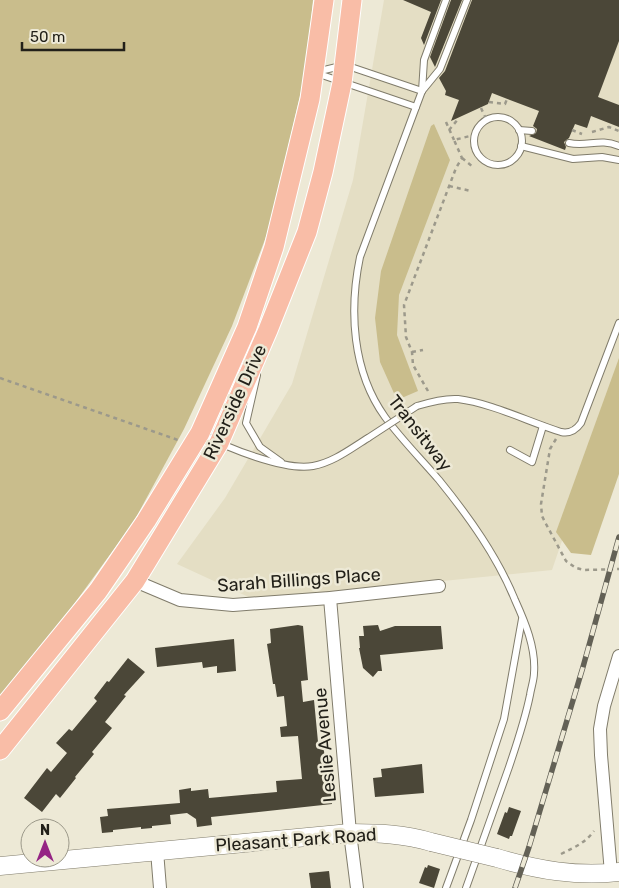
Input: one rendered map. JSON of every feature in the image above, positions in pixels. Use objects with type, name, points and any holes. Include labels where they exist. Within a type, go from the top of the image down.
[{"type":"main road","name":"Riverside Drive","points":[[0,711],[98,591],[146,521],[200,433],[248,328],[274,247],[298,154],[315,72],[324,0]]},
{"type":"main road","name":"Riverside Drive","points":[[0,750],[135,581],[219,443],[268,330],[306,232],[323,172],[343,74],[352,0]]},
{"type":"street","name":"Sarah Billings Place","points":[[135,581],[180,600],[233,605],[330,598],[439,586]]},
{"type":"street","name":"Leslie Avenue","points":[[330,598],[350,833],[357,888]]},
{"type":"street","points":[[615,873],[601,755],[600,729],[604,706],[619,656]]},
{"type":"street","name":"Pleasant Park Road","points":[[0,866],[350,833],[386,833],[410,836],[553,871],[580,874],[615,873]]},
{"type":"street","points":[[157,851],[160,888]]},
{"type":"lane","name":"Transitway","points":[[446,0],[424,60],[422,91],[360,257],[356,278],[354,322],[360,362],[367,383],[384,416],[440,481],[478,532],[504,573],[531,644],[534,672],[524,723],[466,888]]},
{"type":"lane","name":"Transitway","points":[[422,91],[440,69],[467,0]]},
{"type":"lane","points":[[315,72],[343,74],[422,91]]},
{"type":"lane","points":[[315,72],[343,74],[381,94],[416,107]]},
{"type":"lane","points":[[499,117],[514,123],[519,130],[521,146],[514,159],[508,163],[492,165],[486,162],[476,151],[474,136],[478,128],[487,121],[499,117]]},
{"type":"lane","points":[[519,130],[532,131]]},
{"type":"lane","points":[[569,143],[605,141],[619,146]]},
{"type":"lane","points":[[521,146],[573,159],[602,157],[619,160]]},
{"type":"lane","points":[[200,433],[219,443],[286,466],[313,466],[338,457],[417,406],[446,399],[458,399],[487,406],[566,433],[581,424],[619,323]]},
{"type":"lane","points":[[268,330],[246,422],[260,447],[286,466]]},
{"type":"lane","points":[[510,450],[532,462],[543,426]]},
{"type":"lane","points":[[446,888],[471,820],[504,719],[522,617]]},
{"type":"path","points":[[489,102],[505,104],[507,99]]},
{"type":"path","points":[[481,108],[487,121]]},
{"type":"path","points":[[449,130],[459,118]]},
{"type":"path","points":[[446,122],[462,158],[473,167]]},
{"type":"path","points":[[572,130],[584,134],[609,127],[619,131]]},
{"type":"path","points":[[454,140],[474,136]]},
{"type":"path","points":[[428,391],[412,365],[412,352],[406,337],[404,305],[456,168],[462,158]]},
{"type":"path","points":[[449,186],[471,192]]},
{"type":"path","points":[[412,352],[423,350]]},
{"type":"path","points":[[0,378],[181,441]]},
{"type":"path","points":[[561,432],[550,449],[541,504],[542,516],[566,561],[571,565],[584,570],[619,569]]},
{"type":"path","points":[[561,854],[581,844],[594,831]]},
{"type":"shaded area","points":[[0,0],[313,0],[306,70],[269,229],[232,326],[184,429],[133,523],[69,611],[0,697]]},
{"type":"shaded area","points":[[384,0],[619,0],[619,374],[552,570],[255,600],[177,564],[225,498],[292,384],[353,180]]},
{"type":"shaded area","points":[[434,124],[450,160],[399,295],[397,335],[418,391],[397,400],[380,362],[375,318],[381,271],[431,126]]},
{"type":"shaded area","points":[[619,358],[619,474],[591,555],[571,553],[556,532]]},
{"type":"building","points":[[403,0],[441,0],[424,45],[421,38],[431,12]]},
{"type":"building","points":[[451,0],[462,0],[435,67],[430,57]]},
{"type":"building","points":[[472,0],[619,0],[619,41],[598,97],[619,105],[619,127],[591,116],[587,128],[575,124],[569,138],[564,142],[565,150],[529,136],[536,133],[537,129],[533,126],[539,111],[492,93],[488,104],[451,121],[459,100],[445,95],[446,91],[439,78],[445,71]]},
{"type":"building","points":[[378,625],[380,631],[395,626],[441,626],[443,649],[380,655],[382,671],[378,671],[373,677],[363,668],[359,636],[364,636],[363,626]]},
{"type":"building","points":[[303,626],[308,680],[301,681],[303,702],[314,700],[318,742],[323,741],[328,791],[331,791],[332,804],[211,817],[212,825],[197,827],[196,819],[187,813],[170,815],[171,824],[152,826],[152,828],[141,829],[141,827],[113,830],[113,832],[102,833],[100,817],[108,816],[107,809],[180,803],[179,790],[191,788],[191,791],[208,789],[209,798],[277,792],[276,781],[302,779],[298,736],[281,737],[280,727],[287,726],[284,696],[277,697],[275,684],[273,684],[267,644],[271,643],[270,629]]},
{"type":"building","points":[[234,639],[236,671],[217,673],[217,666],[203,668],[202,662],[157,667],[155,648]]},
{"type":"building","points":[[128,658],[145,672],[124,695],[126,696],[105,722],[112,728],[92,752],[94,754],[60,798],[56,794],[42,812],[24,798],[47,768],[51,772],[67,753],[56,743],[69,729],[72,731],[97,701],[94,698],[107,681],[109,682]]},
{"type":"building","points":[[422,764],[424,793],[375,797],[373,778],[382,777],[381,769]]},
{"type":"building","points":[[509,807],[521,811],[512,836],[509,839],[497,834],[505,812],[507,813]]},
{"type":"building","points":[[428,865],[440,869],[434,888],[419,883],[425,867],[427,868]]},
{"type":"building","points":[[329,871],[331,888],[311,888],[309,873]]},
{"type":"railway","points":[[515,888],[583,667],[619,537]]}]
